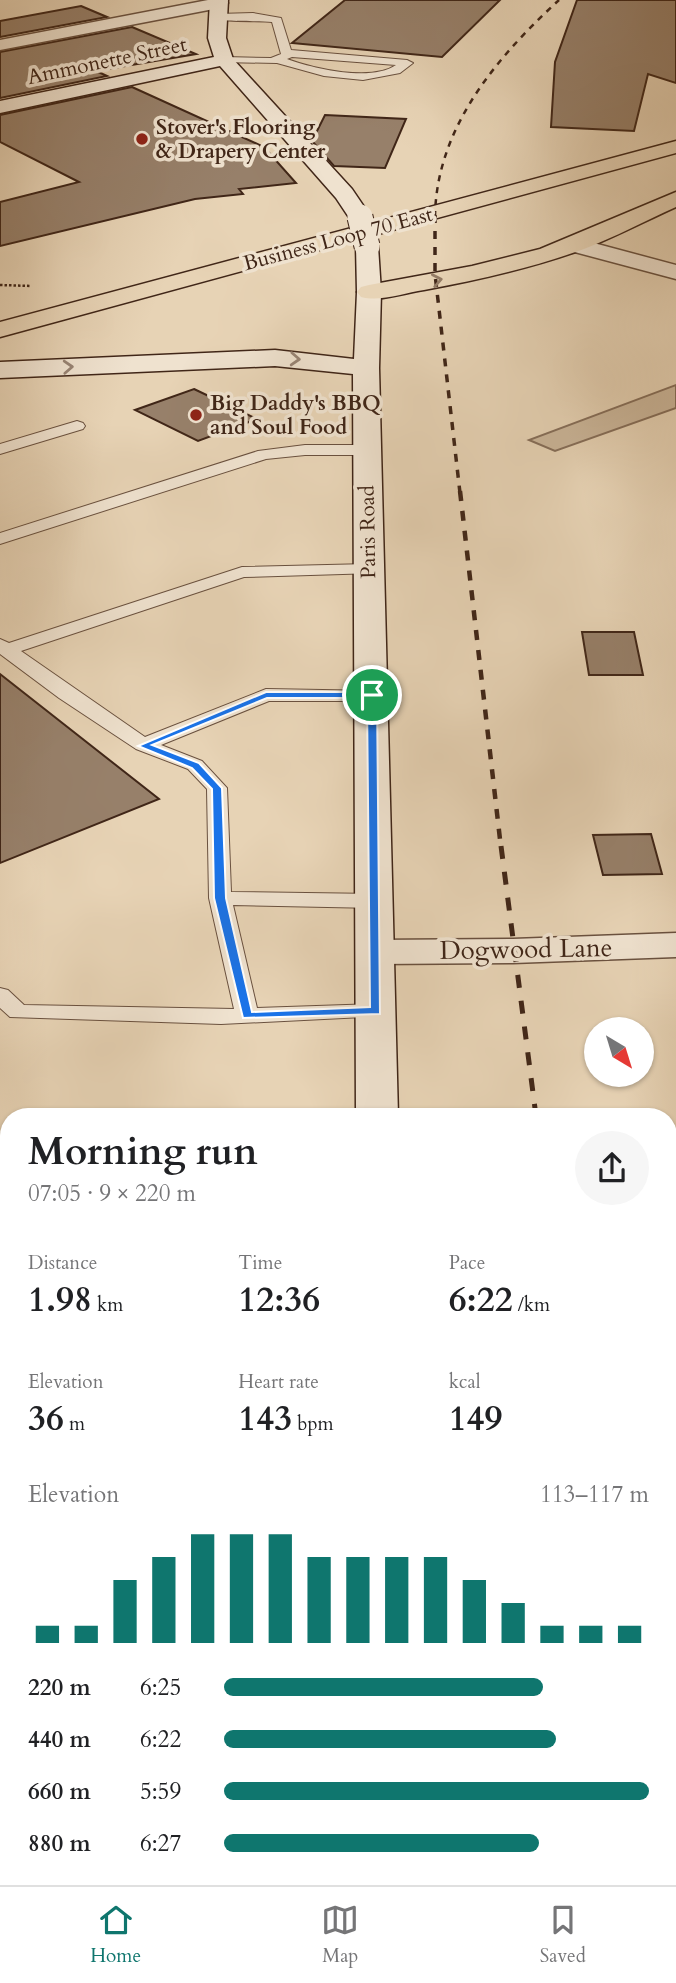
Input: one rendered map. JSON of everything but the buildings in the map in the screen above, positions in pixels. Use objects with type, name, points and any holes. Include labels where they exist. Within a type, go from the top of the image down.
[{"type":"main road","points":[[0,45],[219,7],[217,38],[224,60]]},
{"type":"main road","name":"Ammonette Street","points":[[0,107],[224,60]]},
{"type":"main road","name":"Paris Road","points":[[224,60],[344,194],[360,217],[367,246],[369,292],[366,368],[376,901],[377,1108]]},
{"type":"main road","name":"Business Loop 70 East","points":[[0,330],[676,147]]},
{"type":"main road","points":[[369,292],[526,260],[575,244],[676,199]]},
{"type":"main road","points":[[575,244],[676,272]]},
{"type":"main road","points":[[0,320],[71,312]]},
{"type":"main road","points":[[0,370],[275,358],[366,368]]},
{"type":"main road","name":"Dogwood Lane","points":[[376,952],[513,951],[676,945]]},
{"type":"lane","points":[[219,7],[273,10],[277,20],[281,56],[297,68],[359,76],[387,76],[402,70],[407,63],[281,56],[250,62],[224,60]]},
{"type":"lane","points":[[0,449],[77,426]]},
{"type":"lane","points":[[0,539],[264,454],[305,450],[367,450]]},
{"type":"lane","points":[[3,648],[242,572],[369,569]]},
{"type":"lane","points":[[3,648],[143,746],[195,765],[217,788],[220,898],[247,1016]]},
{"type":"lane","points":[[143,746],[266,695],[372,695]]},
{"type":"lane","points":[[220,898],[376,901]]},
{"type":"lane","points":[[0,995],[9,1015],[247,1016],[376,1011]]},
{"type":"shaded area","points":[[676,385],[676,408],[555,451],[529,440]]},
{"type":"railway","points":[[435,217],[438,184],[458,124],[493,70],[559,0]]},
{"type":"railway","points":[[435,217],[435,274],[460,493]]},
{"type":"railway","points":[[460,491],[501,848]]},
{"type":"railway","points":[[501,846],[535,1108]]},
{"type":"place","name":"Stover's Flooring & Drapery Center","points":[[142,139]]},
{"type":"place","name":"Big Daddy's BBQ and Soul Food","points":[[196,415]]},
{"type":"route","points":[[266,695],[372,695],[376,1011],[247,1016],[220,898],[217,788],[195,765],[143,746],[266,695]]}]
